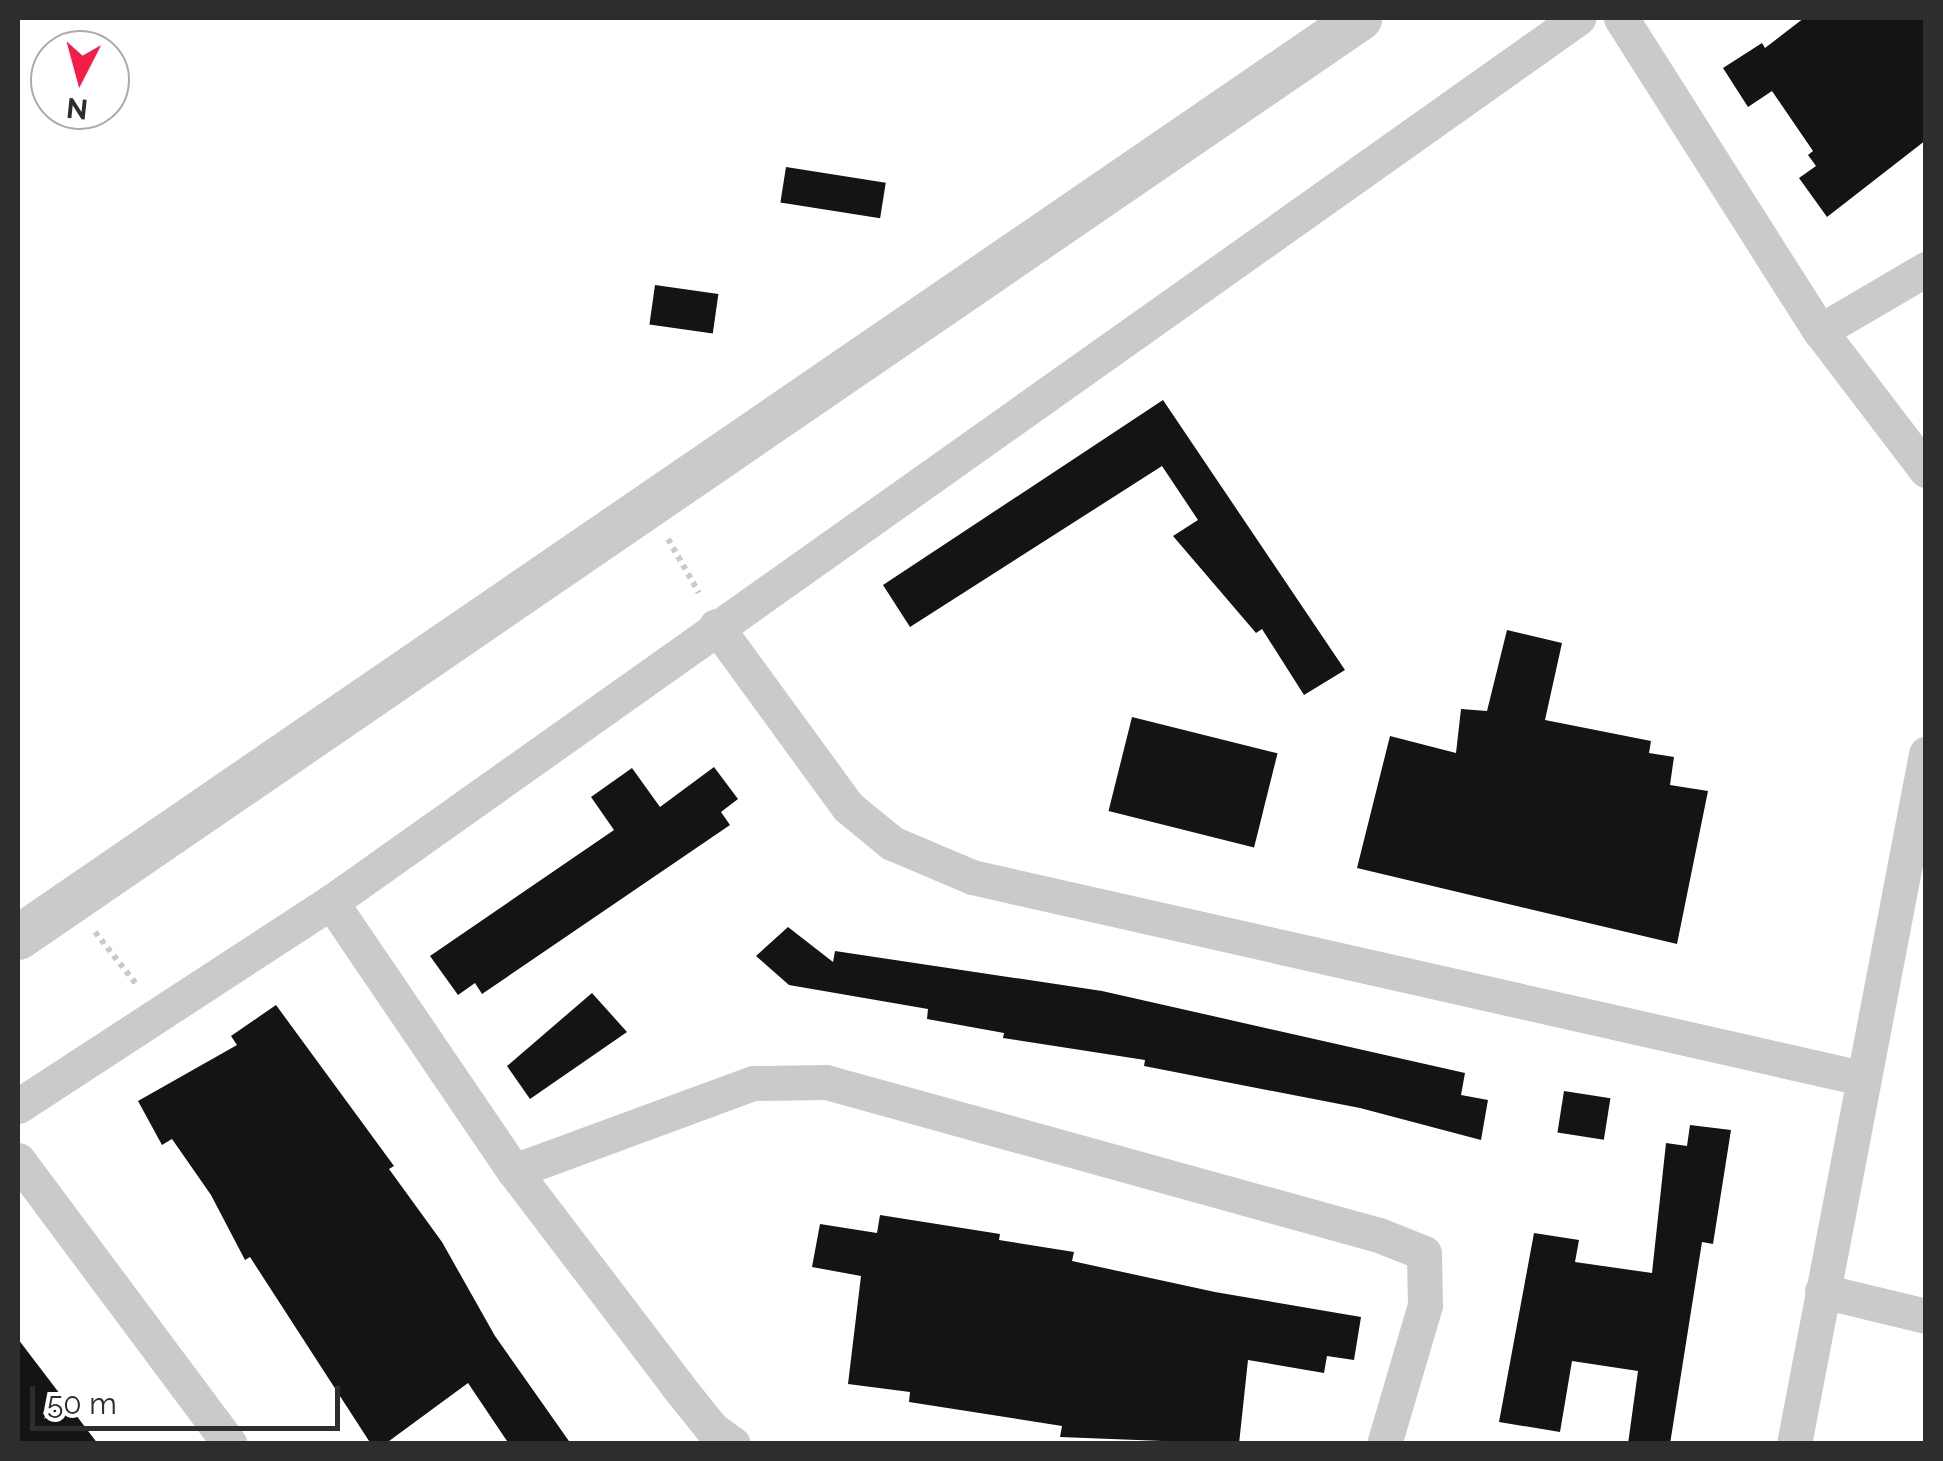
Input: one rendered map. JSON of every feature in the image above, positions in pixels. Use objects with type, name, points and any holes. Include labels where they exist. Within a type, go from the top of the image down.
[{"type":"street","points":[[18,937],[651,507],[1359,18]]},
{"type":"street","points":[[18,1106],[331,902],[1578,18]]},
{"type":"street","points":[[1620,18],[1820,331],[1926,470]]},
{"type":"street","points":[[1820,331],[1926,270]]},
{"type":"street","points":[[716,626],[848,806],[892,843],[972,877],[1862,1078]]},
{"type":"street","points":[[1794,1444],[1926,754]]},
{"type":"street","points":[[331,902],[514,1171],[676,1384],[733,1444]]},
{"type":"street","points":[[514,1171],[754,1082],[826,1082],[1379,1234],[1424,1253],[1425,1305],[1384,1444]]},
{"type":"street","points":[[18,1160],[230,1444]]},
{"type":"street","points":[[1822,1291],[1926,1316]]},
{"type":"path","points":[[651,507],[716,626]]},
{"type":"path","points":[[70,901],[159,1014]]},
{"type":"building","points":[[1804,18],[1926,18],[1926,140],[1827,217],[1799,178],[1816,166],[1808,155],[1813,151],[1772,91],[1748,107],[1723,68],[1762,43],[1765,48]]},
{"type":"building","points":[[786,167],[886,183],[880,218],[780,203]]},
{"type":"building","points":[[655,285],[718,294],[713,334],[649,325]]},
{"type":"building","points":[[1163,400],[1345,670],[1304,695],[1262,629],[1256,633],[1173,536],[1198,520],[1162,466],[910,627],[883,585]]},
{"type":"building","points":[[1507,630],[1562,643],[1545,720],[1651,741],[1649,753],[1674,757],[1670,785],[1708,791],[1677,944],[1357,868],[1390,736],[1456,753],[1461,709],[1487,711]]},
{"type":"building","points":[[1132,717],[1278,753],[1254,847],[1109,811]]},
{"type":"building","points":[[714,767],[738,799],[721,812],[730,825],[482,994],[475,983],[458,995],[430,956],[614,830],[591,797],[632,768],[660,807]]},
{"type":"building","points":[[788,927],[833,962],[835,951],[1102,991],[1465,1073],[1461,1095],[1488,1100],[1481,1140],[1360,1108],[1144,1066],[1145,1060],[1003,1038],[1004,1033],[927,1019],[928,1009],[789,985],[756,956]]},
{"type":"building","points":[[592,993],[627,1032],[530,1099],[507,1066]]},
{"type":"building","points":[[276,1005],[394,1166],[389,1169],[442,1242],[495,1336],[571,1444],[509,1444],[468,1383],[385,1444],[371,1444],[250,1257],[245,1260],[211,1195],[172,1139],[162,1145],[138,1101],[237,1045],[231,1036]]},
{"type":"building","points":[[1564,1091],[1610,1098],[1604,1140],[1557,1132]]},
{"type":"building","points":[[1690,1125],[1731,1130],[1713,1244],[1702,1242],[1670,1444],[1628,1444],[1638,1371],[1572,1361],[1560,1432],[1499,1422],[1534,1233],[1579,1240],[1575,1262],[1652,1273],[1666,1143],[1687,1146]]},
{"type":"building","points":[[880,1215],[1000,1234],[999,1240],[1074,1252],[1072,1261],[1215,1292],[1361,1317],[1354,1360],[1327,1356],[1324,1373],[1248,1360],[1239,1444],[1060,1437],[1062,1426],[909,1402],[910,1392],[848,1384],[861,1276],[812,1267],[820,1224],[877,1233]]},
{"type":"building","points":[[18,1339],[98,1444],[18,1444]]}]
